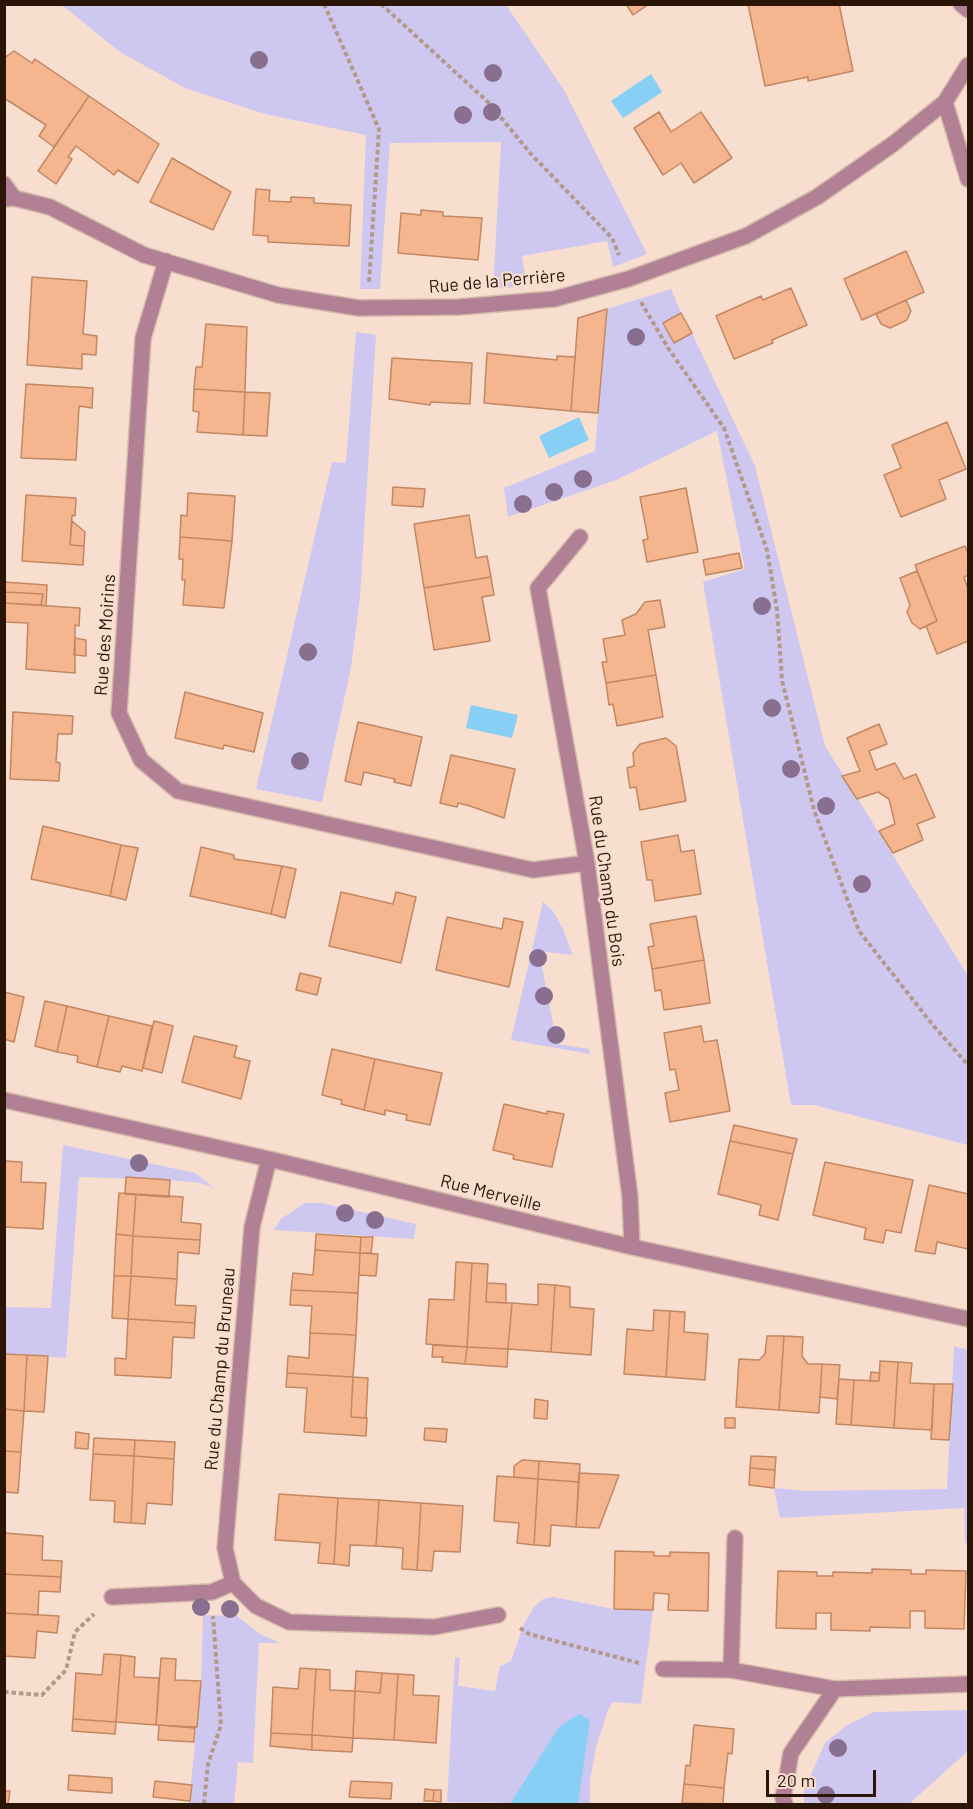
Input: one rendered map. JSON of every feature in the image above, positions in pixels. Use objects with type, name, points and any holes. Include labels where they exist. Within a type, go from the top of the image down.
[{"type":"street","points":[[961,4],[969,10]]},
{"type":"street","name":"Rue de la Perrière","points":[[4,184],[9,198],[50,207],[144,255],[278,295],[367,308],[459,307],[554,299],[628,279],[746,236],[817,197],[893,144],[945,102],[969,65]]},
{"type":"street","points":[[945,102],[969,179]]},
{"type":"street","name":"Rue des Moirins","points":[[166,261],[143,338],[119,713],[141,760],[178,790],[533,870],[587,863]]},
{"type":"street","name":"Rue du Champ du Bois","points":[[579,537],[538,588],[587,863],[630,1197],[632,1247]]},
{"type":"street","name":"Rue Merveille","points":[[4,1100],[269,1159],[632,1247],[969,1319]]},
{"type":"street","name":"Rue du Champ du Bruneau","points":[[233,1583],[225,1548],[250,1239],[269,1159]]},
{"type":"street","points":[[731,1670],[735,1538]]},
{"type":"street","points":[[112,1597],[212,1592],[233,1583],[256,1606],[289,1622],[434,1627],[498,1615]]},
{"type":"street","points":[[663,1669],[731,1670],[835,1689],[969,1684]]},
{"type":"street","points":[[784,1804],[791,1752],[835,1689]]},
{"type":"path","points":[[324,4],[379,129],[367,308]]},
{"type":"path","points":[[381,4],[489,103],[531,154],[612,238],[628,279],[668,348],[724,428],[766,550],[777,610],[782,680],[814,810],[859,931],[932,1024],[969,1065]]},
{"type":"path","points":[[204,1804],[208,1764],[221,1725],[212,1592]]},
{"type":"path","points":[[4,1692],[42,1695],[66,1670],[75,1632],[112,1597]]},
{"type":"path","points":[[498,1615],[529,1634],[663,1669]]},
{"type":"shaded area","points":[[62,5],[506,5],[564,90],[647,254],[613,267],[607,241],[522,256],[527,286],[493,289],[501,142],[390,143],[380,289],[360,289],[366,135],[265,114],[185,88],[120,52]]},
{"type":"shaded area","points":[[671,289],[681,313],[663,323],[674,343],[692,333],[755,466],[825,746],[968,976],[968,1145],[814,1105],[791,1105],[703,582],[745,569],[717,431],[616,480],[508,517],[504,488],[595,451],[607,309]]},
{"type":"shaded area","points":[[356,332],[376,335],[360,598],[351,667],[322,802],[256,789],[332,462],[346,463]]},
{"type":"shaded area","points":[[543,902],[553,911],[573,955],[539,951],[557,1044],[589,1049],[590,1054],[511,1040]]},
{"type":"shaded area","points":[[63,1145],[195,1173],[214,1188],[201,1183],[170,1180],[79,1177],[66,1358],[5,1354],[4,1307],[51,1308]]},
{"type":"shaded area","points":[[305,1203],[321,1203],[416,1224],[414,1239],[274,1230],[281,1219]]},
{"type":"shaded area","points":[[954,1346],[968,1350],[968,1543],[965,1543],[964,1508],[780,1518],[774,1488],[806,1491],[947,1489]]},
{"type":"shaded area","points":[[553,1597],[614,1609],[653,1610],[641,1704],[613,1702],[608,1710],[596,1747],[590,1781],[590,1804],[447,1802],[455,1657],[460,1658],[458,1686],[495,1691],[500,1666],[511,1661],[523,1626],[534,1607],[543,1599]]},
{"type":"shaded area","points":[[203,1615],[237,1616],[260,1634],[280,1643],[259,1643],[253,1763],[238,1762],[234,1804],[189,1804],[201,1681]]},
{"type":"shaded area","points":[[968,1710],[968,1751],[909,1804],[804,1804],[804,1790],[825,1743],[847,1725],[874,1712]]},
{"type":"water","points":[[651,74],[662,92],[623,118],[611,101]]},
{"type":"water","points":[[579,417],[589,440],[549,458],[539,436]]},
{"type":"water","points":[[471,705],[518,715],[512,738],[466,728]]},
{"type":"water","points":[[579,1714],[590,1720],[578,1804],[510,1804],[559,1727]]},
{"type":"building","points":[[626,4],[649,4],[633,15]]},
{"type":"building","points":[[748,4],[839,4],[853,71],[808,81],[808,77],[765,86]]},
{"type":"building","points":[[14,51],[32,63],[35,59],[89,96],[54,147],[39,136],[46,125],[4,98],[4,58]]},
{"type":"building","points":[[89,96],[159,144],[138,183],[118,170],[114,175],[76,146],[68,157],[72,159],[56,184],[38,171]]},
{"type":"building","points":[[659,112],[671,132],[701,112],[732,158],[694,183],[681,163],[663,175],[634,128]]},
{"type":"building","points":[[172,158],[231,192],[213,230],[150,202]]},
{"type":"building","points":[[256,189],[270,190],[269,201],[291,202],[291,197],[314,198],[314,203],[351,205],[349,246],[268,242],[268,236],[253,235]]},
{"type":"building","points":[[421,210],[443,212],[443,216],[482,218],[478,260],[398,253],[401,213],[421,215]]},
{"type":"building","points":[[906,251],[924,292],[862,320],[844,279]]},
{"type":"building","points":[[32,277],[87,281],[83,334],[97,336],[96,355],[82,354],[82,369],[27,365]]},
{"type":"building","points":[[791,288],[807,325],[772,340],[773,343],[734,359],[716,316],[761,296],[763,300]]},
{"type":"building","points":[[906,300],[911,311],[907,320],[890,328],[881,324],[876,314]]},
{"type":"building","points":[[607,309],[598,413],[571,411],[578,318]]},
{"type":"building","points":[[681,313],[692,333],[674,343],[663,323]]},
{"type":"building","points":[[206,324],[247,327],[245,392],[194,389],[196,367],[202,367]]},
{"type":"building","points":[[487,353],[557,360],[557,356],[575,357],[571,411],[484,403]]},
{"type":"building","points":[[392,358],[472,363],[470,404],[431,402],[430,405],[389,399]]},
{"type":"building","points":[[26,384],[93,388],[92,408],[79,406],[76,460],[21,458]]},
{"type":"building","points":[[194,389],[245,392],[243,435],[197,432],[199,412],[193,411]]},
{"type":"building","points":[[245,392],[270,393],[267,436],[243,435]]},
{"type":"building","points":[[947,422],[966,469],[939,480],[946,499],[901,517],[884,475],[901,468],[892,445]]},
{"type":"building","points":[[393,487],[425,489],[423,507],[392,505]]},
{"type":"building","points":[[686,488],[698,552],[647,562],[643,540],[648,539],[640,497]]},
{"type":"building","points":[[188,493],[235,496],[232,541],[180,537],[181,515],[187,516]]},
{"type":"building","points":[[26,495],[76,498],[75,516],[72,515],[70,545],[84,546],[83,565],[22,561]]},
{"type":"building","points":[[469,515],[476,558],[487,556],[491,577],[424,588],[414,524]]},
{"type":"building","points":[[72,521],[85,532],[84,546],[70,545]]},
{"type":"building","points":[[180,537],[232,541],[224,608],[183,605],[185,580],[182,580],[183,559],[179,559]]},
{"type":"building","points":[[965,546],[968,553],[968,575],[964,577],[968,589],[968,641],[937,654],[926,626],[937,621],[915,565]]},
{"type":"building","points":[[739,553],[742,568],[706,575],[703,560]]},
{"type":"building","points":[[917,571],[937,621],[920,629],[912,623],[907,612],[910,605],[900,578]]},
{"type":"building","points":[[491,577],[494,595],[482,597],[490,641],[434,650],[424,588]]},
{"type":"building","points":[[4,582],[47,585],[46,606],[41,605],[43,594],[4,592]]},
{"type":"building","points":[[4,592],[43,594],[41,605],[4,603]]},
{"type":"building","points":[[660,600],[665,627],[648,630],[656,675],[606,683],[602,662],[607,662],[603,639],[625,635],[622,620],[636,614],[645,602]]},
{"type":"building","points":[[4,603],[80,608],[79,626],[75,625],[75,673],[26,669],[28,623],[4,622]]},
{"type":"building","points":[[75,638],[86,640],[86,656],[74,655]]},
{"type":"building","points":[[656,675],[663,717],[617,726],[613,704],[609,705],[606,683]]},
{"type":"building","points":[[185,692],[263,713],[254,752],[224,745],[223,749],[175,738]]},
{"type":"building","points":[[13,712],[73,716],[72,734],[58,734],[56,762],[60,763],[59,781],[10,779]]},
{"type":"building","points":[[358,722],[422,737],[411,786],[394,782],[395,779],[364,772],[361,785],[345,781]]},
{"type":"building","points":[[879,724],[887,744],[869,751],[876,770],[895,763],[904,779],[916,774],[935,817],[917,824],[923,840],[893,853],[879,831],[895,824],[889,799],[878,792],[857,799],[842,776],[860,771],[847,738]]},
{"type":"building","points":[[666,738],[676,746],[686,801],[640,810],[636,787],[630,788],[627,768],[634,766],[633,753],[640,744]]},
{"type":"building","points":[[451,755],[515,769],[504,818],[458,803],[457,807],[440,803]]},
{"type":"building","points":[[43,826],[121,845],[110,896],[31,879]]},
{"type":"building","points":[[678,835],[681,852],[694,850],[701,894],[655,901],[652,880],[647,880],[641,842]]},
{"type":"building","points":[[121,845],[138,848],[126,900],[110,896]]},
{"type":"building","points":[[201,847],[234,855],[234,859],[282,866],[271,914],[190,896]]},
{"type":"building","points":[[282,866],[296,869],[285,918],[271,914]]},
{"type":"building","points":[[341,892],[393,904],[396,892],[416,897],[401,963],[329,946]]},
{"type":"building","points":[[696,916],[704,960],[652,969],[648,947],[654,946],[650,924]]},
{"type":"building","points":[[447,917],[502,929],[504,918],[523,922],[509,987],[436,970]]},
{"type":"building","points":[[704,960],[710,1003],[664,1010],[661,990],[655,991],[652,969]]},
{"type":"building","points":[[300,973],[321,978],[317,995],[296,990]]},
{"type":"building","points":[[4,992],[24,997],[14,1042],[4,1039]]},
{"type":"building","points":[[45,1001],[67,1006],[57,1052],[35,1046]]},
{"type":"building","points":[[67,1006],[109,1016],[97,1067],[77,1062],[78,1056],[57,1052]]},
{"type":"building","points":[[109,1016],[152,1026],[142,1071],[122,1066],[120,1072],[97,1067]]},
{"type":"building","points":[[154,1021],[173,1026],[162,1073],[143,1068]]},
{"type":"building","points":[[701,1026],[704,1042],[717,1040],[730,1111],[670,1122],[665,1093],[679,1090],[675,1069],[670,1070],[664,1033]]},
{"type":"building","points":[[194,1036],[237,1046],[234,1057],[250,1061],[241,1099],[182,1082]]},
{"type":"building","points":[[332,1049],[375,1059],[364,1110],[341,1104],[342,1100],[322,1095]]},
{"type":"building","points":[[375,1059],[442,1073],[430,1125],[406,1120],[407,1115],[385,1110],[385,1115],[364,1110]]},
{"type":"building","points":[[504,1104],[547,1114],[547,1111],[564,1114],[552,1167],[513,1159],[514,1155],[493,1150]]},
{"type":"building","points":[[734,1125],[797,1139],[793,1154],[730,1141]]},
{"type":"building","points":[[730,1141],[793,1154],[778,1220],[759,1215],[761,1205],[718,1194]]},
{"type":"building","points":[[5,1161],[22,1162],[21,1182],[46,1183],[43,1229],[4,1227]]},
{"type":"building","points":[[825,1162],[913,1180],[901,1233],[886,1230],[883,1243],[864,1239],[866,1228],[813,1215]]},
{"type":"building","points":[[126,1177],[170,1180],[169,1197],[125,1194]]},
{"type":"building","points":[[929,1185],[968,1194],[968,1249],[937,1242],[935,1254],[915,1251]]},
{"type":"building","points":[[119,1193],[136,1194],[133,1236],[116,1234]]},
{"type":"building","points":[[136,1194],[183,1197],[181,1222],[201,1224],[200,1240],[133,1236]]},
{"type":"building","points":[[116,1234],[133,1236],[131,1276],[114,1276]]},
{"type":"building","points":[[316,1234],[361,1237],[360,1253],[315,1250]]},
{"type":"building","points":[[133,1236],[200,1240],[199,1254],[178,1252],[177,1279],[131,1276]]},
{"type":"building","points":[[361,1237],[373,1237],[371,1253],[360,1253]]},
{"type":"building","points":[[315,1250],[360,1253],[358,1293],[291,1290],[293,1273],[313,1275]]},
{"type":"building","points":[[360,1253],[378,1254],[376,1276],[359,1275]]},
{"type":"building","points":[[456,1262],[472,1263],[467,1347],[426,1344],[429,1299],[454,1300]]},
{"type":"building","points":[[472,1263],[488,1264],[486,1302],[512,1303],[508,1349],[467,1347]]},
{"type":"building","points":[[114,1276],[131,1276],[128,1319],[112,1318]]},
{"type":"building","points":[[131,1276],[177,1279],[175,1305],[196,1306],[195,1323],[128,1319]]},
{"type":"building","points":[[487,1283],[506,1284],[506,1303],[486,1302]]},
{"type":"building","points":[[538,1284],[555,1285],[551,1352],[508,1349],[512,1303],[538,1305]]},
{"type":"building","points":[[555,1285],[570,1287],[570,1307],[594,1309],[591,1355],[551,1352]]},
{"type":"building","points":[[291,1290],[358,1293],[356,1335],[310,1333],[312,1306],[290,1305]]},
{"type":"building","points":[[654,1310],[670,1311],[666,1377],[624,1374],[627,1329],[653,1331]]},
{"type":"building","points":[[670,1311],[685,1312],[684,1332],[708,1334],[705,1380],[666,1377]]},
{"type":"building","points":[[128,1319],[195,1323],[194,1338],[173,1337],[171,1378],[115,1375],[115,1358],[126,1359]]},
{"type":"building","points":[[310,1333],[356,1335],[353,1377],[287,1373],[288,1356],[309,1358]]},
{"type":"building","points":[[767,1336],[784,1336],[779,1410],[736,1407],[739,1359],[759,1360],[765,1354]]},
{"type":"building","points":[[784,1336],[803,1337],[802,1356],[808,1364],[822,1364],[819,1413],[779,1410]]},
{"type":"building","points":[[433,1345],[467,1347],[465,1364],[442,1362],[443,1357],[432,1357]]},
{"type":"building","points":[[467,1347],[508,1349],[507,1367],[465,1364]]},
{"type":"building","points":[[4,1354],[27,1355],[24,1411],[4,1409]]},
{"type":"building","points":[[27,1355],[48,1356],[44,1412],[24,1411]]},
{"type":"building","points":[[880,1361],[898,1362],[894,1428],[851,1425],[854,1380],[879,1381]]},
{"type":"building","points":[[898,1362],[912,1363],[910,1383],[934,1384],[932,1430],[894,1428]]},
{"type":"building","points":[[822,1364],[840,1365],[837,1399],[820,1397]]},
{"type":"building","points":[[871,1372],[880,1373],[879,1381],[870,1381]]},
{"type":"building","points":[[287,1373],[353,1377],[351,1417],[367,1418],[366,1436],[304,1432],[307,1388],[286,1387]]},
{"type":"building","points":[[353,1377],[368,1378],[366,1418],[351,1417]]},
{"type":"building","points":[[839,1379],[854,1380],[851,1425],[836,1424]]},
{"type":"building","points":[[934,1384],[953,1384],[949,1440],[931,1439]]},
{"type":"building","points":[[535,1399],[548,1401],[547,1419],[534,1418]]},
{"type":"building","points":[[4,1409],[24,1411],[21,1452],[4,1451]]},
{"type":"building","points":[[725,1418],[735,1418],[735,1428],[725,1428]]},
{"type":"building","points":[[425,1428],[447,1429],[446,1442],[424,1440]]},
{"type":"building","points":[[76,1432],[89,1434],[88,1449],[75,1448]]},
{"type":"building","points":[[94,1438],[135,1440],[134,1456],[93,1454]]},
{"type":"building","points":[[135,1440],[175,1442],[174,1459],[134,1456]]},
{"type":"building","points":[[4,1451],[21,1452],[18,1493],[4,1492]]},
{"type":"building","points":[[93,1454],[134,1456],[131,1523],[114,1522],[115,1501],[90,1500]]},
{"type":"building","points":[[134,1456],[174,1459],[172,1505],[147,1503],[145,1524],[131,1523]]},
{"type":"building","points":[[751,1456],[776,1457],[775,1470],[750,1468]]},
{"type":"building","points":[[522,1460],[539,1461],[538,1479],[514,1477],[514,1466]]},
{"type":"building","points":[[539,1461],[580,1464],[579,1482],[538,1479]]},
{"type":"building","points":[[750,1468],[775,1470],[774,1488],[749,1485]]},
{"type":"building","points":[[579,1473],[619,1475],[599,1528],[576,1527]]},
{"type":"building","points":[[497,1476],[538,1479],[534,1545],[517,1543],[519,1523],[494,1521]]},
{"type":"building","points":[[538,1479],[579,1482],[576,1527],[551,1525],[550,1546],[534,1545]]},
{"type":"building","points":[[279,1494],[338,1498],[334,1564],[318,1563],[320,1543],[275,1540]]},
{"type":"building","points":[[338,1498],[379,1500],[376,1546],[350,1545],[349,1566],[334,1564]]},
{"type":"building","points":[[379,1500],[421,1503],[417,1570],[402,1569],[403,1548],[376,1546]]},
{"type":"building","points":[[421,1503],[463,1506],[460,1552],[434,1551],[432,1571],[417,1570]]},
{"type":"building","points":[[4,1533],[43,1536],[42,1560],[62,1561],[61,1577],[4,1574]]},
{"type":"building","points":[[615,1551],[654,1552],[654,1556],[670,1556],[670,1552],[709,1553],[708,1611],[668,1610],[669,1594],[654,1593],[653,1610],[614,1609]]},
{"type":"building","points":[[872,1569],[911,1570],[911,1574],[926,1574],[926,1570],[966,1571],[964,1629],[925,1628],[925,1611],[910,1611],[910,1628],[870,1627],[870,1631],[831,1630],[831,1613],[816,1613],[816,1629],[776,1628],[778,1571],[817,1572],[817,1576],[833,1576],[833,1572],[872,1573]]},
{"type":"building","points":[[4,1574],[61,1577],[60,1592],[39,1591],[38,1615],[4,1613]]},
{"type":"building","points":[[4,1613],[59,1616],[57,1633],[37,1631],[35,1658],[4,1656]]},
{"type":"building","points":[[104,1654],[121,1655],[116,1722],[73,1719],[76,1673],[102,1675]]},
{"type":"building","points":[[121,1655],[135,1657],[134,1677],[159,1678],[156,1725],[116,1722]]},
{"type":"building","points":[[161,1658],[176,1659],[175,1680],[201,1681],[197,1727],[156,1725]]},
{"type":"building","points":[[300,1668],[316,1669],[312,1735],[271,1733],[273,1687],[298,1689]]},
{"type":"building","points":[[316,1669],[330,1670],[330,1690],[355,1691],[353,1738],[312,1735]]},
{"type":"building","points":[[356,1671],[382,1673],[380,1693],[355,1691]]},
{"type":"building","points":[[382,1673],[398,1674],[394,1740],[353,1738],[355,1691],[380,1693]]},
{"type":"building","points":[[398,1674],[414,1675],[413,1695],[439,1696],[436,1743],[394,1740]]},
{"type":"building","points":[[73,1719],[116,1722],[115,1734],[72,1731]]},
{"type":"building","points":[[159,1725],[195,1728],[194,1742],[158,1740]]},
{"type":"building","points":[[694,1725],[734,1729],[732,1754],[728,1753],[724,1788],[684,1784],[686,1765],[690,1766]]},
{"type":"building","points":[[271,1733],[312,1735],[312,1750],[270,1746]]},
{"type":"building","points":[[312,1735],[353,1738],[352,1752],[312,1750]]},
{"type":"building","points":[[69,1775],[112,1778],[112,1793],[68,1790]]},
{"type":"building","points":[[155,1781],[192,1785],[190,1801],[153,1797]]},
{"type":"building","points":[[351,1781],[392,1783],[391,1799],[349,1797]]},
{"type":"building","points":[[684,1784],[724,1788],[723,1804],[682,1803]]},
{"type":"building","points":[[425,1789],[434,1790],[433,1801],[424,1801]]},
{"type":"building","points":[[434,1790],[441,1790],[441,1802],[433,1801]]},
{"type":"building","points":[[4,1791],[10,1791],[8,1804],[4,1804]]}]
